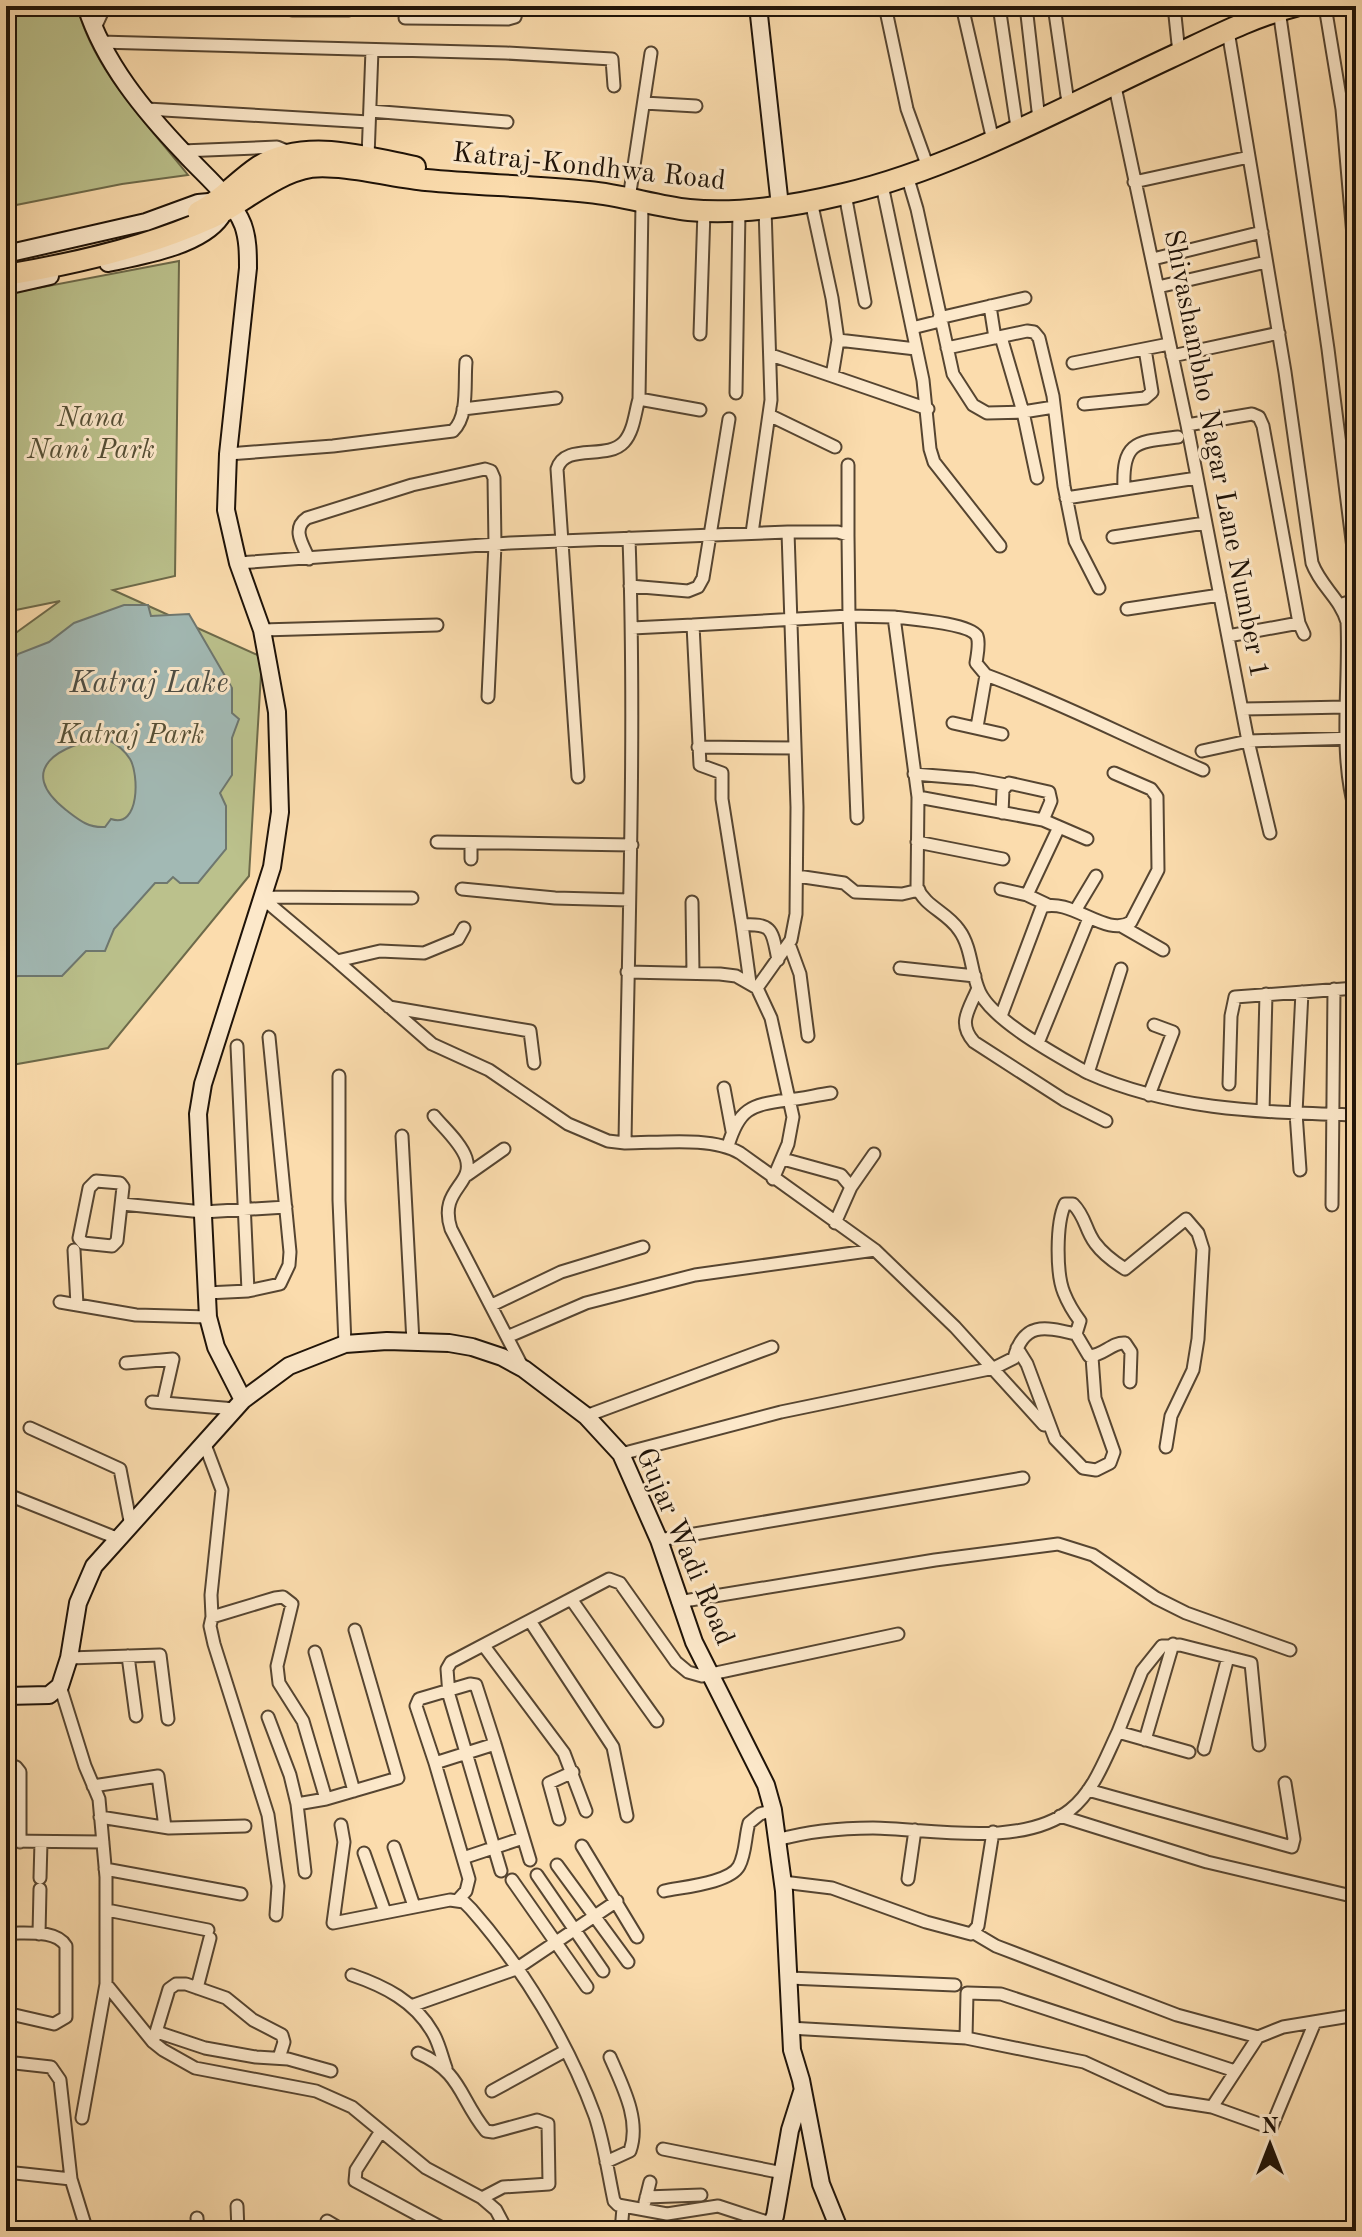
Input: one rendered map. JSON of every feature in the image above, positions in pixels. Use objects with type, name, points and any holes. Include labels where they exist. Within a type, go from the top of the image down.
[{"type":"highway","name":"Katraj-Kondhwa Road","points":[[217,208],[290,174],[321,167],[420,180],[596,192],[704,211],[739,211],[906,172],[988,142],[1178,44],[1280,7]]},
{"type":"highway","name":"Katraj-Kondhwa Road","points":[[217,208],[258,167],[293,153],[330,152],[452,174],[567,177],[636,198],[703,203],[811,201],[882,185],[925,159],[1280,7]]},
{"type":"highway","points":[[6,264],[149,232],[217,208]]},
{"type":"highway","points":[[6,275],[152,242],[217,208]]},
{"type":"street","points":[[6,286],[174,246],[214,228],[217,208],[182,151],[122,79],[97,36],[86,6]]},
{"type":"street","points":[[97,36],[105,6]]},
{"type":"street","points":[[288,6],[292,10],[349,10],[354,6]]},
{"type":"street","points":[[405,18],[508,19],[515,17],[518,6]]},
{"type":"street","points":[[752,533],[769,415],[775,204],[758,6]]},
{"type":"street","points":[[885,6],[907,109],[925,159]]},
{"type":"street","points":[[962,6],[991,132]]},
{"type":"street","points":[[999,6],[1016,121]]},
{"type":"street","points":[[1026,6],[1038,111]]},
{"type":"street","points":[[1054,6],[1067,96]]},
{"type":"street","points":[[1174,6],[1178,44]]},
{"type":"street","points":[[1325,6],[1342,109],[1356,270]]},
{"type":"street","points":[[1280,7],[1356,572]]},
{"type":"street","points":[[1228,31],[1279,333],[1312,563],[1318,579],[1342,604],[1347,622],[1346,707],[1351,738],[1349,790],[1356,814]]},
{"type":"street","points":[[97,36],[612,59],[614,86]]},
{"type":"street","points":[[368,157],[372,50]]},
{"type":"street","points":[[578,777],[557,469],[559,460],[565,456],[617,448],[631,431],[639,399],[636,198],[651,53]]},
{"type":"street","name":"Shivashambho Nagar Lane Number 1","points":[[1114,79],[1187,425],[1248,741],[1270,833]]},
{"type":"street","points":[[644,103],[696,106]]},
{"type":"street","points":[[147,109],[507,122]]},
{"type":"street","points":[[182,151],[277,147],[293,153]]},
{"type":"street","points":[[1134,182],[1249,157]]},
{"type":"street","points":[[906,172],[920,220],[953,374],[973,405],[987,413],[1054,407]]},
{"type":"street","points":[[882,185],[928,409],[934,462],[1000,546]]},
{"type":"street","points":[[845,194],[865,302]]},
{"type":"street","points":[[811,201],[838,340],[832,376]]},
{"type":"street","points":[[6,254],[146,222],[198,203],[217,208],[244,226],[248,268],[228,454],[226,510],[238,563],[262,630],[277,712],[280,812],[272,867],[203,1084],[198,1114],[208,1317],[216,1347],[239,1404],[157,1402],[173,1359],[126,1363]]},
{"type":"street","points":[[700,334],[704,211]]},
{"type":"street","points":[[736,393],[739,211]]},
{"type":"street","points":[[1153,259],[1262,232]]},
{"type":"street","points":[[1158,287],[1266,262]]},
{"type":"street","points":[[912,328],[1025,298]]},
{"type":"street","points":[[990,306],[1023,412],[1037,478]]},
{"type":"street","points":[[947,348],[1027,331],[1034,332],[1039,338],[1054,407],[1075,541],[1099,588]]},
{"type":"street","points":[[1073,363],[1145,349],[1171,350],[1279,333]]},
{"type":"street","points":[[838,340],[916,349]]},
{"type":"street","points":[[1084,404],[1145,398],[1152,392],[1145,349]]},
{"type":"street","points":[[771,355],[928,409]]},
{"type":"street","points":[[228,454],[453,431],[459,425],[463,409],[466,362]]},
{"type":"street","points":[[463,409],[556,398]]},
{"type":"street","points":[[639,399],[700,410]]},
{"type":"street","points":[[1187,425],[1252,414],[1259,417],[1302,628],[1228,636]]},
{"type":"street","points":[[769,415],[835,447]]},
{"type":"street","points":[[630,586],[688,591],[698,587],[703,578],[729,419]]},
{"type":"street","points":[[1124,489],[1124,462],[1132,446],[1178,437]]},
{"type":"street","points":[[848,465],[849,616],[857,818]]},
{"type":"street","points":[[309,559],[298,533],[301,522],[307,518],[412,485],[485,469],[491,471],[494,478],[495,545],[488,697]]},
{"type":"street","points":[[1066,498],[1197,478]]},
{"type":"street","points":[[1113,537],[1205,523]]},
{"type":"street","points":[[238,563],[561,541],[788,532],[838,532],[848,535]]},
{"type":"street","points":[[754,986],[778,960],[789,944],[794,928],[797,876],[788,532]]},
{"type":"street","points":[[625,1143],[632,845],[629,538]]},
{"type":"street","points":[[1127,609],[1220,595]]},
{"type":"street","points":[[1342,604],[1356,600]]},
{"type":"street","points":[[632,628],[849,616],[894,617],[948,624],[972,632],[978,641],[976,663],[986,675],[1085,715],[1111,730],[1203,770]]},
{"type":"street","points":[[894,617],[918,797],[919,890],[922,899],[961,931],[984,1001],[1038,1043],[1088,1073],[1149,1095],[1263,1111],[1356,1115]]},
{"type":"street","points":[[262,630],[437,625]]},
{"type":"street","points":[[693,625],[700,765],[722,773],[722,799],[754,986],[771,1018],[791,1100],[792,1131],[773,1179]]},
{"type":"street","points":[[977,727],[986,675]]},
{"type":"street","points":[[1242,709],[1346,707]]},
{"type":"street","points":[[953,723],[1002,734]]},
{"type":"street","points":[[1202,751],[1248,741],[1351,738]]},
{"type":"street","points":[[698,747],[795,748]]},
{"type":"street","points":[[1114,773],[1151,789],[1157,797],[1158,806],[1158,870],[1131,922],[1123,927]]},
{"type":"street","points":[[914,774],[1009,783],[1049,792],[1051,801],[1043,820]]},
{"type":"street","points":[[1002,813],[1006,785]]},
{"type":"street","points":[[918,797],[1043,820],[1087,839]]},
{"type":"street","points":[[1027,895],[1059,827]]},
{"type":"street","points":[[437,842],[632,845]]},
{"type":"street","points":[[917,842],[1003,859]]},
{"type":"street","points":[[471,843],[471,859]]},
{"type":"street","points":[[797,876],[844,883],[855,892],[902,894],[919,890]]},
{"type":"street","points":[[1075,911],[1096,876]]},
{"type":"street","points":[[462,889],[555,898],[629,900]]},
{"type":"street","points":[[1001,889],[1027,895],[1048,905]]},
{"type":"street","points":[[261,897],[412,898]]},
{"type":"street","points":[[261,897],[432,1044],[489,1070],[568,1124],[608,1141],[728,1146],[875,1250],[994,1368],[1044,1425]]},
{"type":"street","points":[[692,902],[693,973]]},
{"type":"street","points":[[1001,1016],[1042,907],[1058,905],[1123,927],[1163,950]]},
{"type":"street","points":[[1038,1043],[1089,918]]},
{"type":"street","points":[[742,925],[764,925],[769,928],[778,960]]},
{"type":"street","points":[[337,961],[380,951],[424,953],[458,939],[464,928]]},
{"type":"street","points":[[789,944],[800,974],[808,1036]]},
{"type":"street","points":[[900,968],[976,982]]},
{"type":"street","points":[[1088,1073],[1121,969]]},
{"type":"street","points":[[627,972],[736,976],[754,986]]},
{"type":"street","points":[[976,982],[964,1025],[974,1042],[1064,1100],[1106,1121]]},
{"type":"street","points":[[1229,1084],[1232,1002],[1235,997],[1356,988]]},
{"type":"street","points":[[1332,1205],[1334,989]]},
{"type":"street","points":[[1300,1170],[1296,1113],[1302,992]]},
{"type":"street","points":[[1263,1111],[1266,994]]},
{"type":"street","points":[[388,1007],[530,1031],[534,1063]]},
{"type":"street","points":[[1149,1095],[1173,1032],[1154,1025]]},
{"type":"street","points":[[206,1293],[269,1288],[280,1284],[286,1276],[290,1252],[269,1037]]},
{"type":"street","points":[[237,1046],[248,1291]]},
{"type":"street","points":[[339,1076],[339,1200],[345,1344]]},
{"type":"street","points":[[724,1088],[732,1132]]},
{"type":"street","points":[[728,1146],[737,1120],[746,1110],[762,1103],[831,1093]]},
{"type":"street","points":[[434,1116],[464,1153],[467,1175]]},
{"type":"street","points":[[402,1136],[413,1342]]},
{"type":"street","points":[[504,1149],[467,1175],[451,1196],[448,1218],[524,1369]]},
{"type":"street","points":[[835,1223],[851,1187],[874,1154]]},
{"type":"street","points":[[783,1159],[841,1175],[851,1187]]},
{"type":"street","points":[[92,1182],[122,1185],[122,1204],[115,1244],[81,1241],[79,1235],[92,1182]]},
{"type":"street","points":[[122,1204],[203,1212],[286,1207]]},
{"type":"street","points":[[1076,1334],[1080,1321],[1062,1290],[1061,1279],[1059,1240],[1061,1212],[1065,1204],[1073,1204],[1084,1215],[1094,1242],[1109,1259],[1125,1269],[1186,1219],[1198,1233],[1203,1249],[1198,1339],[1193,1370],[1171,1416],[1166,1447]]},
{"type":"street","points":[[492,1305],[561,1272],[643,1247]]},
{"type":"street","points":[[74,1250],[77,1305]]},
{"type":"street","points":[[507,1337],[586,1303],[695,1275],[875,1250]]},
{"type":"street","points":[[60,1302],[136,1315],[208,1317]]},
{"type":"street","points":[[621,1454],[796,1408],[994,1368],[1014,1358],[1017,1348],[1033,1329],[1043,1327],[1076,1334],[1092,1357],[1095,1398],[1114,1452],[1110,1463],[1096,1470],[1083,1468],[1055,1439],[1027,1364],[1017,1348]]},
{"type":"street","name":"Gujar Wadi Road","points":[[60,1686],[69,1658],[78,1603],[94,1566],[239,1404],[289,1366],[345,1344],[413,1342],[472,1347],[502,1357],[524,1369],[586,1416],[621,1454],[659,1540],[678,1602],[710,1675],[754,1758],[773,1810],[783,1882],[789,2028],[821,2184],[840,2231]]},
{"type":"street","points":[[1092,1357],[1117,1343],[1125,1343],[1131,1352],[1130,1382]]},
{"type":"street","points":[[586,1416],[772,1347]]},
{"type":"street","points":[[30,1428],[120,1469],[131,1526]]},
{"type":"street","points":[[204,1442],[222,1490],[210,1626],[268,1815],[278,1886],[276,1915]]},
{"type":"street","points":[[659,1540],[1023,1478]]},
{"type":"street","points":[[6,1494],[119,1539]]},
{"type":"street","points":[[678,1602],[935,1560],[1058,1544],[1093,1555],[1156,1598],[1186,1613],[1290,1650]]},
{"type":"street","points":[[501,1871],[464,1754],[449,1690],[447,1669],[451,1662],[601,1582],[615,1580],[676,1662],[688,1672],[702,1676],[898,1634]]},
{"type":"street","points":[[212,1617],[275,1598],[283,1597],[292,1604],[277,1666],[279,1683],[303,1721],[326,1799]]},
{"type":"street","points":[[571,1599],[657,1721]]},
{"type":"street","points":[[530,1621],[613,1747],[627,1816]]},
{"type":"street","points":[[297,1804],[398,1778],[355,1630]]},
{"type":"street","points":[[1145,1740],[1173,1644]]},
{"type":"street","points":[[777,1840],[811,1830],[873,1828],[993,1832],[1027,1829],[1060,1816],[1088,1790],[1118,1732],[1148,1660],[1162,1646],[1173,1644],[1251,1663],[1259,1745]]},
{"type":"street","points":[[484,1646],[564,1753],[586,1811]]},
{"type":"street","points":[[315,1652],[354,1791]]},
{"type":"street","points":[[69,1658],[160,1655],[168,1719]]},
{"type":"street","points":[[128,1656],[136,1716]]},
{"type":"street","points":[[1204,1749],[1228,1657]]},
{"type":"street","points":[[457,1901],[469,1884],[416,1701],[470,1684],[476,1685],[530,1860]]},
{"type":"street","points":[[6,1696],[49,1695],[60,1686],[99,1799],[107,1910],[106,1984],[82,2118]]},
{"type":"street","points":[[268,1717],[290,1775],[297,1804],[305,1872]]},
{"type":"street","points":[[1118,1732],[1189,1752]]},
{"type":"street","points":[[435,1763],[495,1744]]},
{"type":"street","points":[[6,1764],[20,1772],[20,1842]]},
{"type":"street","points":[[559,1819],[549,1783],[573,1772]]},
{"type":"street","points":[[93,1786],[158,1776],[165,1827]]},
{"type":"street","points":[[1088,1790],[1292,1847],[1295,1843],[1285,1783]]},
{"type":"street","points":[[664,1891],[718,1880],[734,1872],[741,1863],[749,1823],[760,1814],[773,1810]]},
{"type":"street","points":[[1060,1816],[1207,1862],[1356,1897]]},
{"type":"street","points":[[100,1817],[165,1827],[245,1826]]},
{"type":"street","points":[[341,1825],[344,1842],[333,1923],[414,1906],[464,1902],[480,1918],[516,1969],[565,2051],[595,2118],[614,2201],[623,2208],[683,2213],[718,2206],[771,2228],[790,2130],[803,2090]]},
{"type":"street","points":[[908,1879],[915,1830]]},
{"type":"street","points":[[974,1933],[978,1926],[993,1832]]},
{"type":"street","points":[[463,1858],[523,1838]]},
{"type":"street","points":[[6,1841],[103,1842]]},
{"type":"street","points":[[39,1934],[41,1842]]},
{"type":"street","points":[[582,1846],[637,1937]]},
{"type":"street","points":[[394,1847],[414,1906]]},
{"type":"street","points":[[364,1853],[385,1912]]},
{"type":"street","points":[[557,1865],[628,1962]]},
{"type":"street","points":[[105,1869],[241,1894]]},
{"type":"street","points":[[537,1875],[603,1971]]},
{"type":"street","points":[[512,1880],[587,1987]]},
{"type":"street","points":[[783,1882],[832,1888],[964,1934],[974,1933],[996,1946],[1177,2015],[1258,2037]]},
{"type":"street","points":[[411,2006],[516,1969],[617,1901]]},
{"type":"street","points":[[107,1910],[209,1934],[197,1988]]},
{"type":"street","points":[[6,1933],[54,1935],[62,1939],[66,1946],[66,2017],[54,2024],[6,2013]]},
{"type":"street","points":[[352,1975],[385,1986],[411,2006],[433,2033],[446,2069],[486,2131],[493,2132],[537,2120],[548,2124],[550,2184],[503,2187],[482,2198]]},
{"type":"street","points":[[789,1978],[955,1985]]},
{"type":"street","points":[[106,1984],[155,2037],[163,2050],[195,2068],[296,2086],[329,2095],[352,2107],[426,2168],[482,2198],[496,2210],[507,2231]]},
{"type":"street","points":[[155,2037],[169,1989],[176,1984],[226,1998],[253,2020],[282,2035],[284,2042],[279,2058]]},
{"type":"street","points":[[966,2038],[967,1993],[1001,1994],[1235,2071]]},
{"type":"street","points":[[1217,2109],[1235,2071],[1258,2037],[1283,2027],[1356,2015]]},
{"type":"street","points":[[789,2028],[966,2038],[1084,2062],[1167,2100],[1217,2109],[1271,2128],[1315,2022]]},
{"type":"street","points":[[155,2037],[256,2057],[279,2058],[331,2071]]},
{"type":"street","points":[[492,2091],[565,2051]]},
{"type":"street","points":[[418,2053],[446,2069]]},
{"type":"street","points":[[606,2162],[630,2151],[633,2130],[624,2090],[610,2057]]},
{"type":"street","points":[[6,2062],[43,2065],[57,2073],[71,2179],[87,2231]]},
{"type":"street","points":[[381,2131],[356,2170],[355,2181],[448,2231]]},
{"type":"street","points":[[663,2149],[783,2173]]},
{"type":"street","points":[[6,2172],[71,2179]]},
{"type":"street","points":[[643,2211],[650,2182]]},
{"type":"street","points":[[646,2197],[701,2195]]},
{"type":"street","points":[[237,2206],[238,2231]]},
{"type":"street","points":[[621,2231],[623,2208]]},
{"type":"street","points":[[197,2218],[198,2231]]},
{"type":"street","points":[[327,2221],[344,2231]]},
{"type":"green space","points":[[6,6],[77,6],[85,30],[109,75],[188,175],[122,184],[6,207]]},
{"type":"green space","name":"Katraj Park","points":[[179,261],[175,576],[113,590],[262,657],[249,876],[108,1048],[6,1066],[6,640],[60,601],[6,612],[6,294]]},
{"type":"water","name":"Katraj Lake","points":[[124,605],[148,605],[151,616],[189,614],[232,688],[232,713],[239,719],[232,738],[232,775],[220,793],[226,806],[226,849],[198,883],[180,883],[173,877],[167,883],[155,883],[114,929],[105,951],[86,951],[62,976],[18,976],[6,980],[6,672],[18,654],[49,642],[74,623]],"holes":[[[105,738],[122,749],[130,759],[136,787],[132,808],[127,816],[121,820],[111,819],[105,827],[99,827],[80,820],[51,795],[44,782],[44,771],[60,753],[73,746]]]},
{"type":"park label","name":"Nana Nani Park","points":[[91,435]]}]
